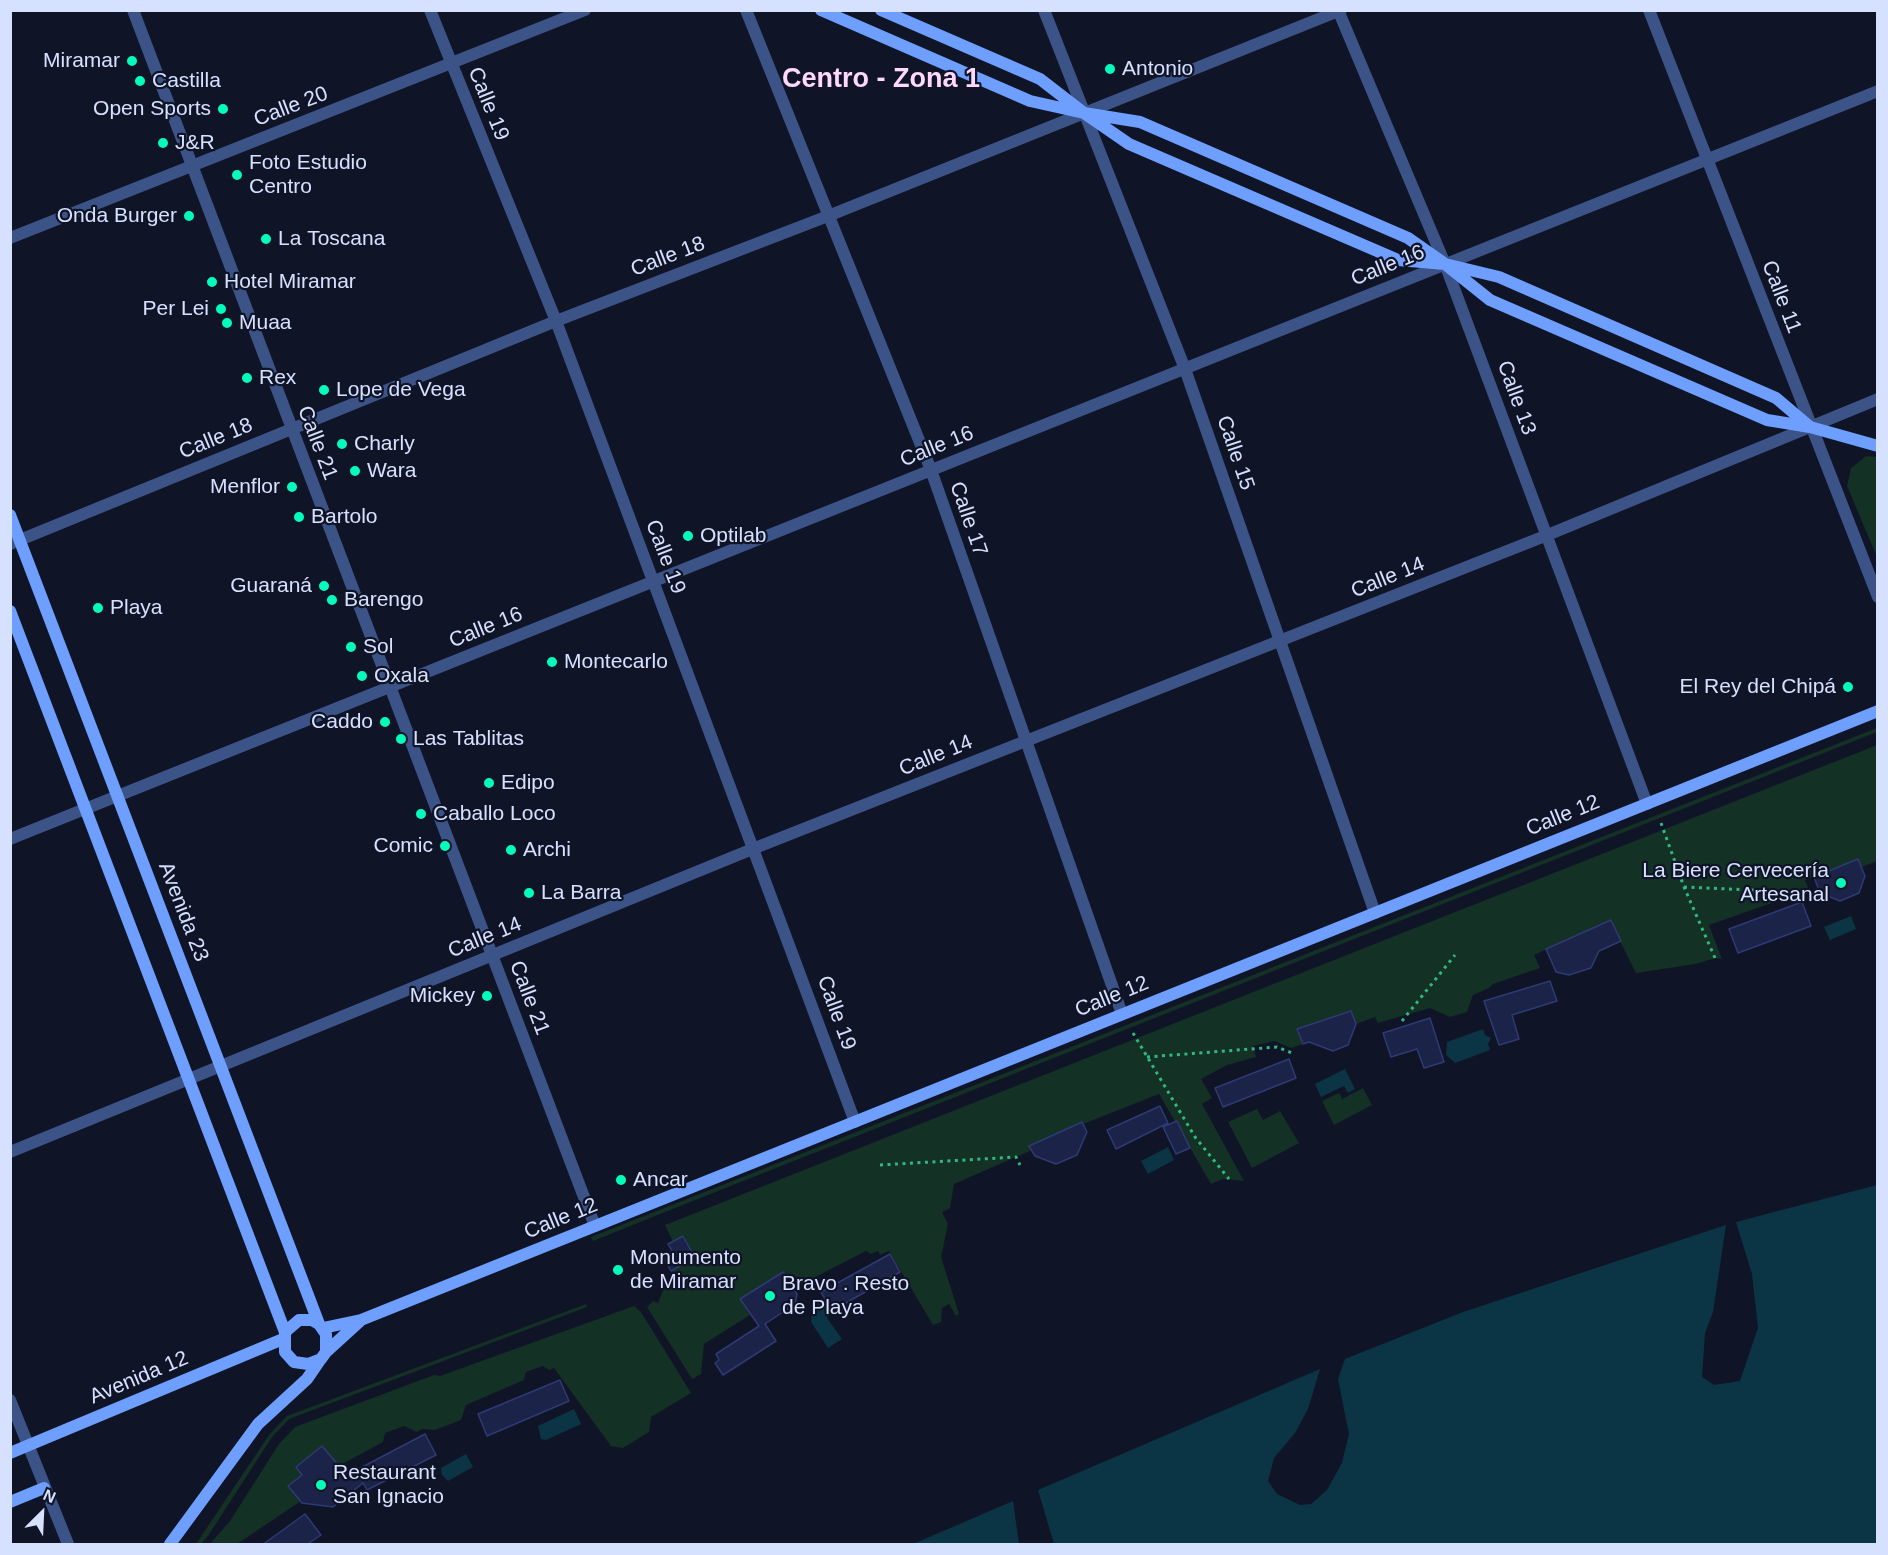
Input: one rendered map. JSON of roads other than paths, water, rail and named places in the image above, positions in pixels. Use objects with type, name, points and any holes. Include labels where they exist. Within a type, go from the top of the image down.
[{"type":"main road","points":[[821,10],[1030,101],[1140,122],[1408,238],[1446,264],[1490,300],[1767,420],[1810,427],[1878,446]]},
{"type":"main road","points":[[881,10],[1040,79],[1129,144],[1398,260],[1446,264],[1499,278],[1776,398],[1810,427]]},
{"type":"main road","name":"Avenida 23","points":[[10,515],[15,542],[118,796],[321,1326]]},
{"type":"main road","points":[[10,611],[189,1078],[284,1335],[285,1352],[294,1362],[308,1364],[323,1355],[328,1340],[321,1326],[299,1320],[284,1335]]},
{"type":"main road","name":"Calle 12","points":[[321,1326],[361,1320],[1878,711]]},
{"type":"main road","name":"Calle 12","points":[[170,1545],[247,1437],[277,1404],[307,1379],[323,1355],[361,1320]]},
{"type":"main road","name":"Avenida 12","points":[[10,1453],[284,1335]]},
{"type":"main road","points":[[10,1502],[44,1488]]},
{"type":"street","name":"Calle 21","points":[[133,10],[190,167],[595,1226]]},
{"type":"street","name":"Calle 19","points":[[430,10],[450,65],[556,321],[855,1122]]},
{"type":"street","name":"Calle 20","points":[[10,238],[585,10]]},
{"type":"street","name":"Calle 17","points":[[746,10],[931,470],[1024,742],[1122,1014]]},
{"type":"street","name":"Calle 15","points":[[1044,10],[1185,369],[1375,913]]},
{"type":"street","name":"Calle 11","points":[[1649,10],[1878,597]]},
{"type":"street","name":"Calle 18","points":[[15,542],[556,321],[828,216],[1339,11]]},
{"type":"street","name":"Calle 13","points":[[1339,11],[1446,264],[1545,536],[1647,804]]},
{"type":"street","name":"Calle 16","points":[[10,839],[1878,91]]},
{"type":"street","name":"Calle 14","points":[[10,1152],[755,849],[1545,536],[1878,399]]},
{"type":"street","points":[[10,1400],[68,1545]]},
{"type":"water","points":[[1851,916],[1856,929],[1830,940],[1824,927]]},
{"type":"water","points":[[1483,1029],[1485,1035],[1491,1038],[1488,1044],[1490,1050],[1455,1063],[1446,1055],[1447,1042]]},
{"type":"water","points":[[1345,1069],[1355,1089],[1348,1093],[1344,1086],[1321,1097],[1315,1084]]},
{"type":"water","points":[[1168,1147],[1174,1160],[1148,1174],[1141,1161]]},
{"type":"water","points":[[1877,1185],[1877,1544],[1054,1544],[1038,1490],[1320,1369],[1308,1409],[1295,1433],[1274,1458],[1268,1481],[1277,1494],[1300,1505],[1311,1504],[1327,1490],[1342,1463],[1349,1434],[1338,1379],[1345,1359],[1463,1312],[1726,1225],[1713,1312],[1705,1333],[1702,1377],[1714,1385],[1740,1381],[1758,1328],[1752,1274],[1736,1222]]},
{"type":"water","points":[[824,1299],[830,1309],[827,1318],[842,1339],[828,1348],[811,1322],[813,1305]]},
{"type":"water","points":[[574,1409],[581,1424],[546,1440],[541,1439],[538,1426]]},
{"type":"water","points":[[466,1454],[473,1467],[448,1481],[442,1475],[441,1468]]},
{"type":"water","points":[[1013,1501],[1019,1544],[913,1544],[955,1526]]},
{"type":"place","name":"Miramar","points":[[132,61]]},
{"type":"place","name":"Antonio","points":[[1110,69]]},
{"type":"place","name":"Castilla","points":[[140,81]]},
{"type":"place","name":"Open Sports","points":[[223,109]]},
{"type":"place","name":"J&R","points":[[163,143]]},
{"type":"place","name":"Foto Estudio Centro","points":[[237,175]]},
{"type":"place","name":"Onda Burger","points":[[189,216]]},
{"type":"place","name":"La Toscana","points":[[266,239]]},
{"type":"place","name":"Hotel Miramar","points":[[212,282]]},
{"type":"place","name":"Per Lei","points":[[221,309]]},
{"type":"place","name":"Muaa","points":[[227,323]]},
{"type":"place","name":"Rex","points":[[247,378]]},
{"type":"place","name":"Lope de Vega","points":[[324,390]]},
{"type":"place","name":"Charly","points":[[342,444]]},
{"type":"place","name":"Wara","points":[[355,471]]},
{"type":"place","name":"Menflor","points":[[292,487]]},
{"type":"place","name":"Bartolo","points":[[299,517]]},
{"type":"place","name":"Optilab","points":[[688,536]]},
{"type":"place","name":"Guaraná","points":[[324,586]]},
{"type":"place","name":"Barengo","points":[[332,600]]},
{"type":"place","name":"Playa","points":[[98,608]]},
{"type":"place","name":"Sol","points":[[351,647]]},
{"type":"place","name":"Montecarlo","points":[[552,662]]},
{"type":"place","name":"Oxala","points":[[362,676]]},
{"type":"place","name":"El Rey del Chipá","points":[[1848,687]]},
{"type":"place","name":"Caddo","points":[[385,722]]},
{"type":"place","name":"Las Tablitas","points":[[401,739]]},
{"type":"place","name":"Edipo","points":[[489,783]]},
{"type":"place","name":"Caballo Loco","points":[[421,814]]},
{"type":"place","name":"Comic","points":[[445,846]]},
{"type":"place","name":"Archi","points":[[511,850]]},
{"type":"place","name":"La Biere Cervecería Artesanal","points":[[1841,883]]},
{"type":"place","name":"La Barra","points":[[529,893]]},
{"type":"place","name":"Mickey","points":[[487,996]]},
{"type":"place","name":"Ancar","points":[[621,1180]]},
{"type":"place","name":"Monumento de Miramar","points":[[618,1270]]},
{"type":"place","name":"Bravo . Resto de Playa","points":[[770,1296]]},
{"type":"place","name":"Restaurant San Ignacio","points":[[321,1485]]},
{"type":"district","name":"Centro - Zona 1","points":[[881,80]]}]
